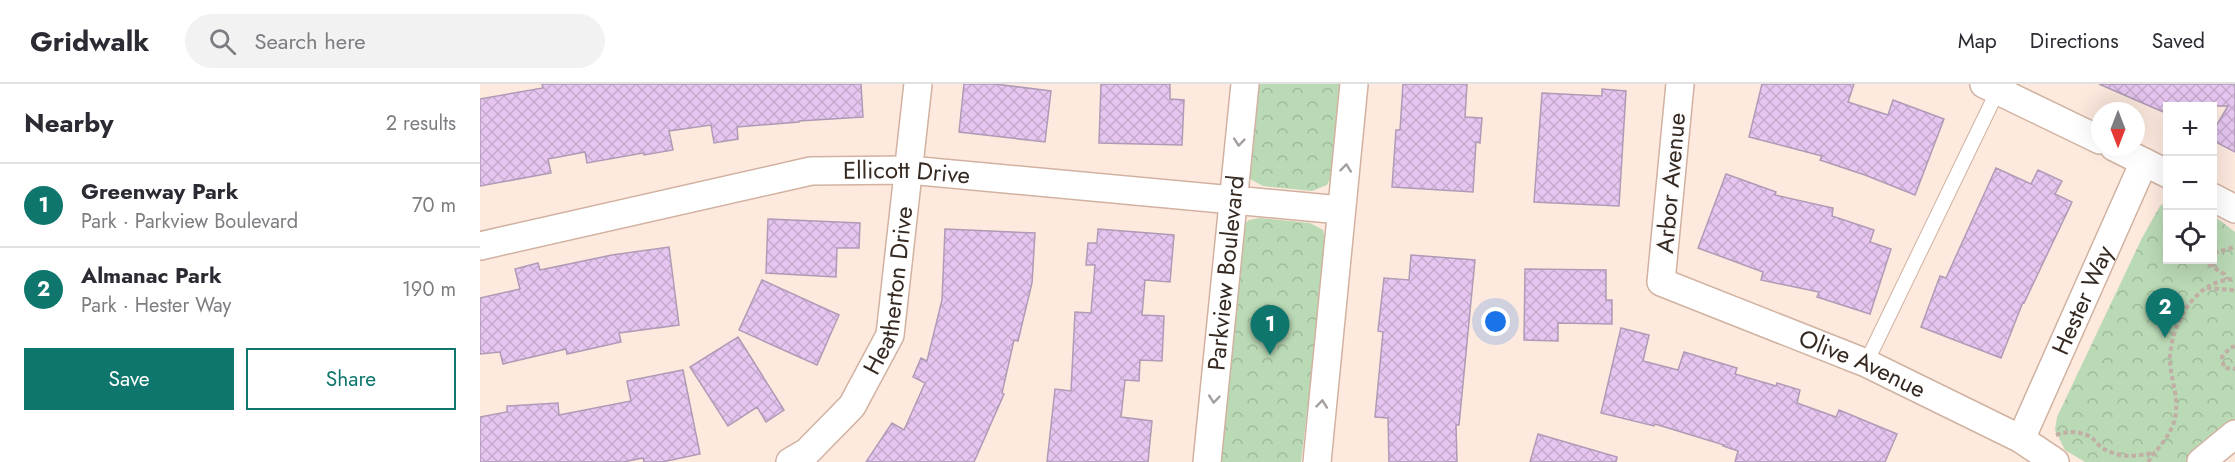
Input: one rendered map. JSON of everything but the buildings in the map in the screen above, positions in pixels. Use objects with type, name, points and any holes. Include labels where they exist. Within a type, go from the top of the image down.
[{"type":"street","name":"Heatherton Drive","points":[[790,462],[807,452],[852,406],[890,334],[918,84]]},
{"type":"street","name":"Parkview Boulevard","points":[[1207,462],[1245,84]]},
{"type":"street","points":[[1317,462],[1354,84]]},
{"type":"street","name":"Arbor Avenue","points":[[1661,282],[1680,84]]},
{"type":"street","points":[[1991,87],[2091,136]]},
{"type":"street","points":[[2132,156],[2156,168]]},
{"type":"street","name":"Hester Way","points":[[2021,439],[2156,168]]},
{"type":"street","name":"Ellicott Drive","points":[[480,246],[811,171],[909,170],[1341,210]]},
{"type":"street","points":[[2217,200],[2235,209]]},
{"type":"street","name":"Olive Avenue","points":[[1661,282],[1866,363],[2021,439],[2054,449]]},
{"type":"street","points":[[2201,462],[2235,434]]},
{"type":"lane","points":[[1866,363],[1991,87]]},
{"type":"path","points":[[2213,267],[2213,254],[2235,248]]},
{"type":"path","points":[[2208,264],[2224,274],[2227,279]]},
{"type":"path","points":[[2148,462],[2172,430],[2176,412],[2170,356],[2178,326],[2189,302],[2206,288],[2227,279],[2235,279]]},
{"type":"path","points":[[2206,288],[2235,292]]},
{"type":"path","points":[[2235,346],[2222,357],[2224,368],[2235,369]]},
{"type":"path","points":[[2054,449],[2069,431],[2090,437],[2101,448],[2118,455],[2138,457],[2155,452]]},
{"type":"green space","points":[[1254,84],[1343,84],[1334,172],[1327,185],[1312,191],[1263,186],[1250,179],[1246,165]]},
{"type":"green space","points":[[2163,204],[2163,264],[2217,264],[2217,218],[2235,232],[2235,424],[2188,462],[2085,462],[2065,450],[2055,430],[2057,417],[2142,238]]},
{"type":"green space","points":[[1260,218],[1310,223],[1323,230],[1327,247],[1301,462],[1214,462],[1239,228],[1249,220]]},
{"type":"place","name":"Almanac Park","points":[[2165,338]]},
{"type":"place","name":"Greenway Park","points":[[1270,355]]}]
